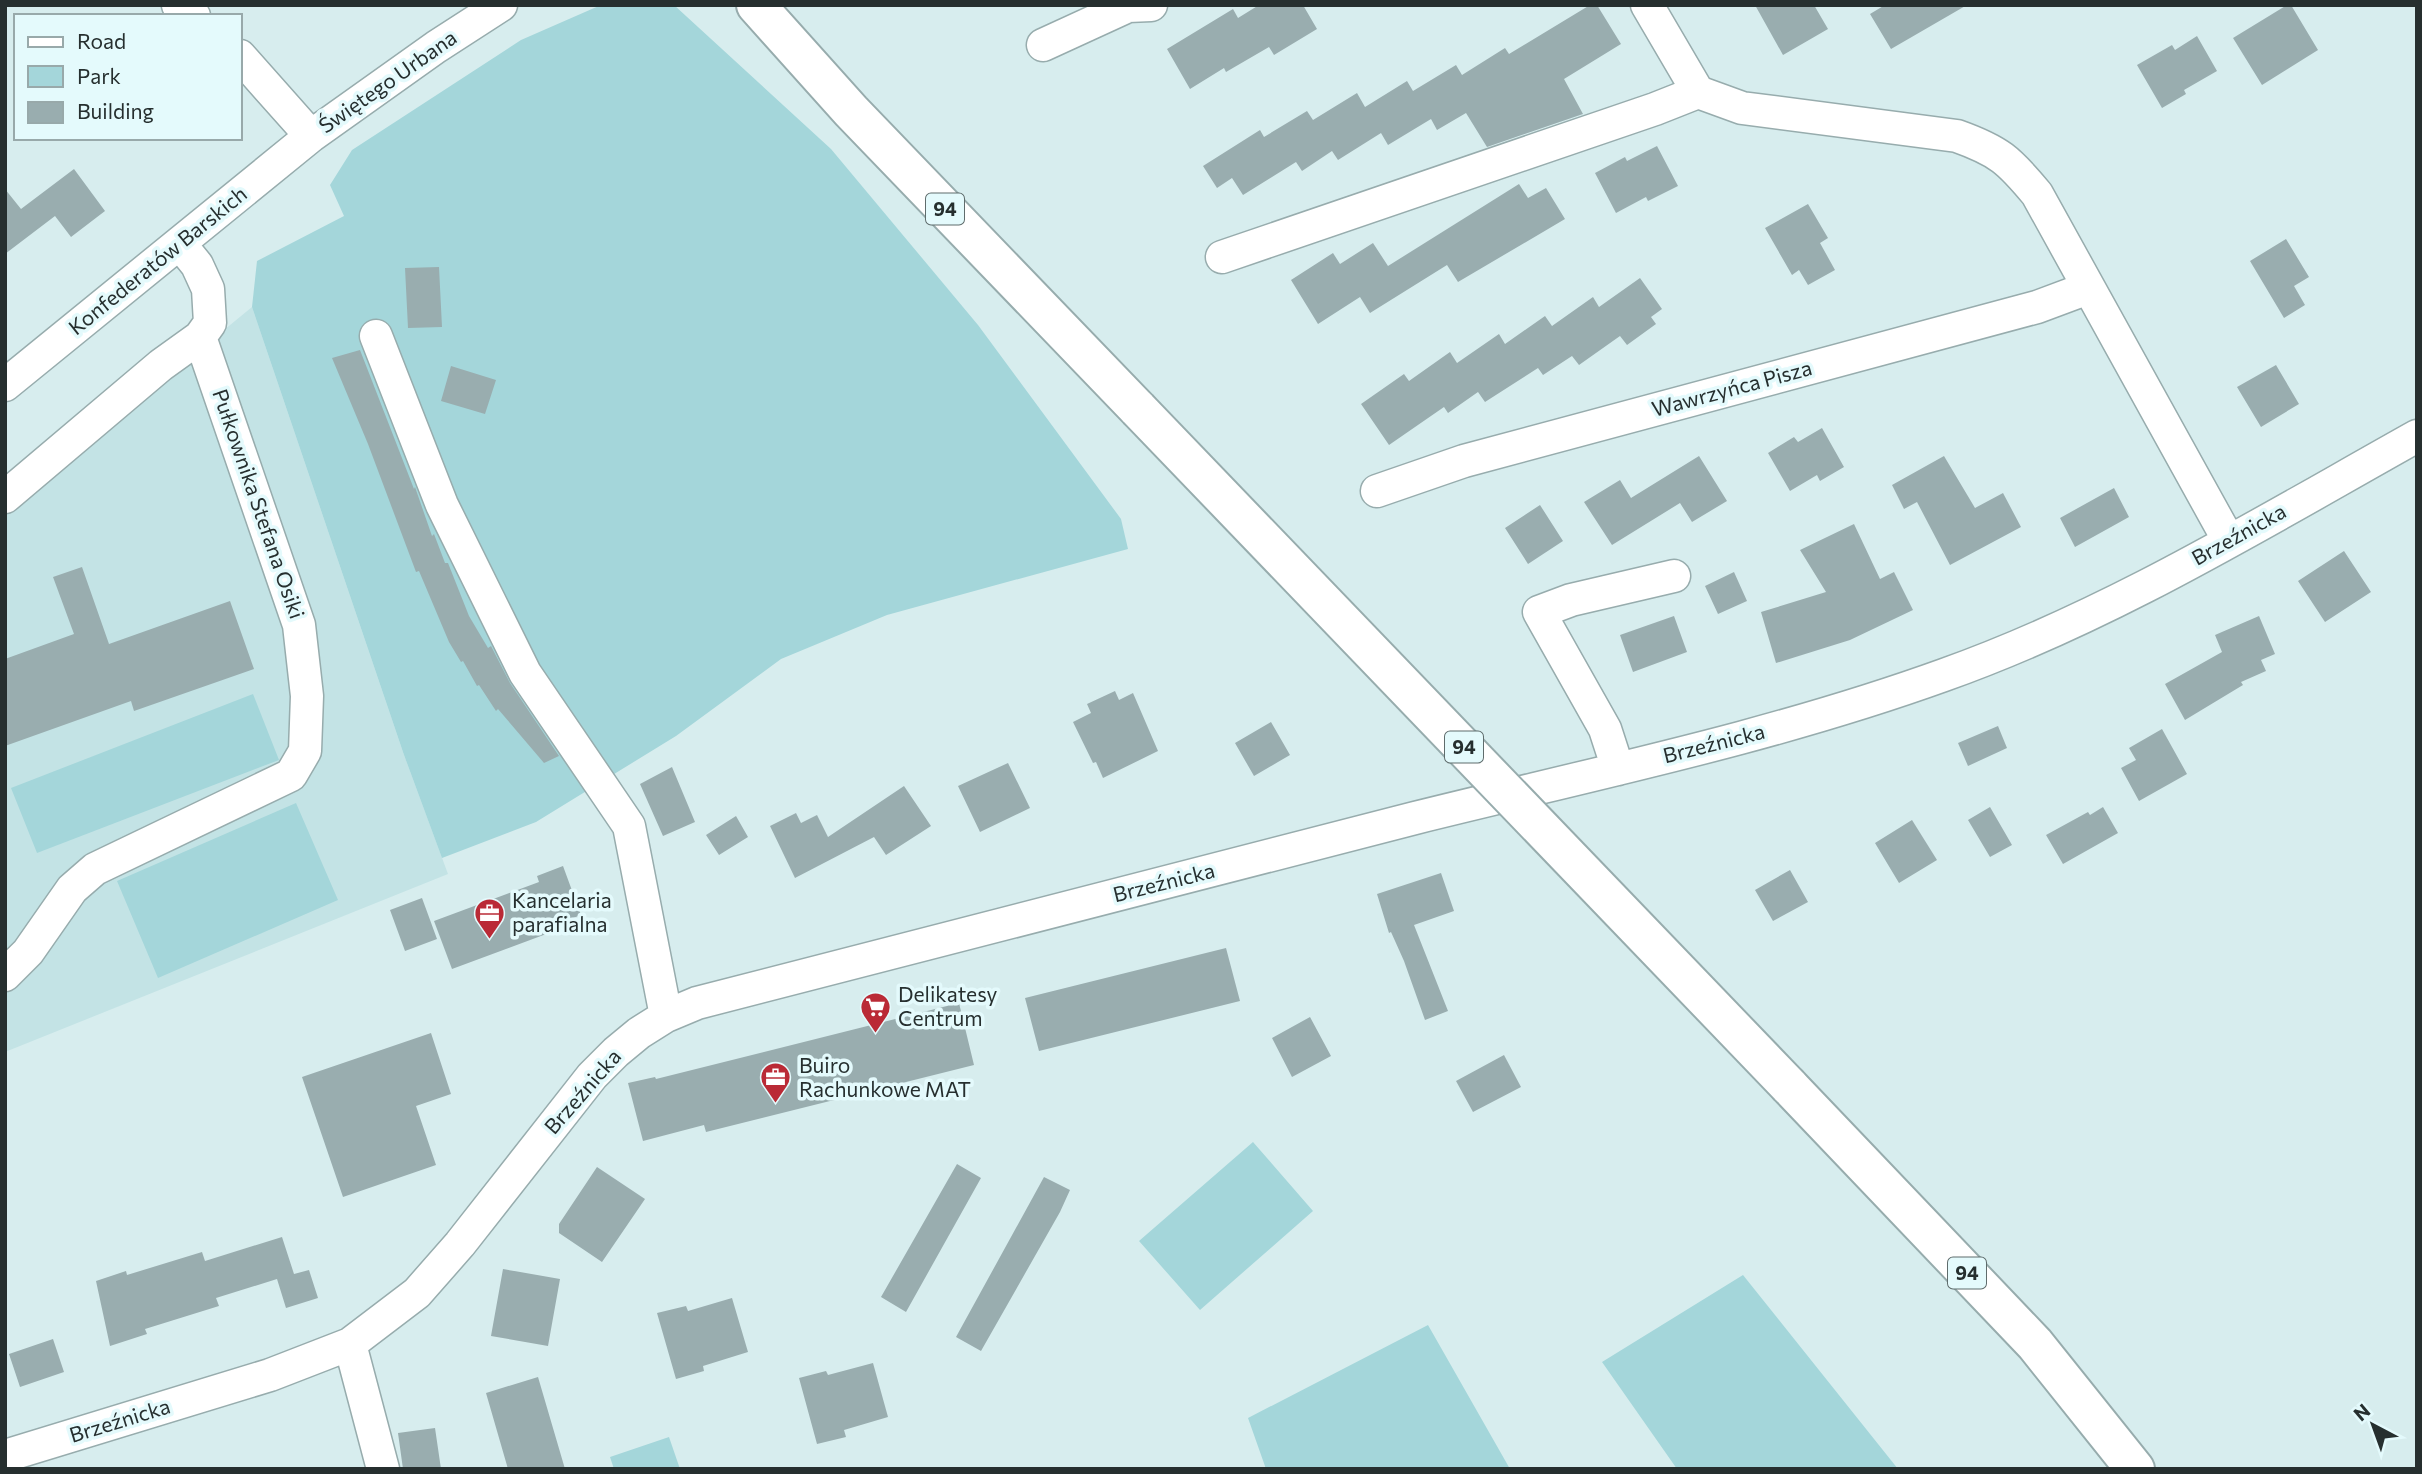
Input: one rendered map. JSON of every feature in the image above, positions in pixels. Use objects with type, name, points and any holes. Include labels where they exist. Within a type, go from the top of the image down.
[{"type":"main road","name":"94","points":[[756,5],[851,111],[2035,1344],[2135,1469]]},
{"type":"street","name":"Świętego Urbana","points":[[311,136],[436,47],[501,5]]},
{"type":"street","points":[[1043,44],[1128,6],[1151,5]]},
{"type":"street","points":[[1647,5],[1698,92],[1742,108],[1957,136],[1986,146],[2013,164],[2037,194],[2229,541]]},
{"type":"street","points":[[242,58],[311,136]]},
{"type":"street","points":[[1222,257],[1698,92]]},
{"type":"street","name":"Konfederatów Barskich","points":[[5,385],[311,136]]},
{"type":"street","points":[[5,497],[161,365],[201,337],[210,323],[208,289],[197,265],[180,244]]},
{"type":"street","name":"Wawrzyńca Pisza","points":[[1377,491],[1464,461],[2037,307],[2088,288]]},
{"type":"street","points":[[376,336],[442,505],[525,673],[629,826],[666,1016]]},
{"type":"street","name":"Pułkownika Stefana Osiki","points":[[5,975],[28,951],[72,889],[95,869],[291,775],[305,751],[307,696],[299,625],[201,337]]},
{"type":"street","name":"Brzeźnicka","points":[[5,1456],[270,1375],[350,1345],[417,1293],[468,1234],[592,1076],[639,1033],[666,1016],[710,1000],[1411,819],[1760,733],[1945,675],[2081,619],[2229,541],[2417,436]]},
{"type":"street","points":[[1618,769],[1605,729],[1539,612],[1571,600],[1674,576]]},
{"type":"street","points":[[350,1345],[383,1469]]},
{"type":"shaded area","points":[[252,307],[404,755],[448,874],[5,1052],[5,510]]},
{"type":"green space","points":[[601,5],[674,5],[831,149],[978,325],[1121,519],[1128,549],[887,615],[781,659],[676,736],[536,822],[442,858],[404,755],[252,307],[257,261],[344,216],[330,185],[352,150],[521,40]]},
{"type":"green space","points":[[253,694],[279,760],[37,853],[11,788]]},
{"type":"green space","points":[[296,803],[338,900],[158,978],[117,881]]},
{"type":"green space","points":[[1253,1142],[1313,1211],[1200,1310],[1139,1241]]},
{"type":"green space","points":[[1743,1275],[1898,1469],[1677,1469],[1602,1362]]},
{"type":"green space","points":[[1428,1325],[1510,1469],[1266,1469],[1248,1418]]},
{"type":"green space","points":[[669,1437],[680,1469],[614,1469],[610,1457]]},
{"type":"building","points":[[1259,5],[1303,5],[1317,29],[1274,55],[1269,47],[1226,72],[1224,68],[1190,89],[1167,49],[1233,9],[1238,18]]},
{"type":"building","points":[[1590,5],[1597,5],[1621,44],[1564,79],[1583,114],[1487,147],[1466,113],[1437,130],[1431,119],[1388,145],[1381,133],[1338,160],[1332,151],[1302,171],[1296,162],[1243,195],[1232,178],[1217,188],[1203,166],[1260,130],[1264,137],[1307,111],[1313,120],[1357,93],[1365,107],[1407,81],[1413,91],[1456,65],[1462,75],[1505,48],[1509,54]]},
{"type":"building","points":[[1755,5],[1814,5],[1828,29],[1783,55]]},
{"type":"building","points":[[1885,5],[1967,5],[1891,49],[1870,14]]},
{"type":"building","points":[[2291,5],[2318,50],[2262,85],[2233,38]]},
{"type":"building","points":[[2197,36],[2217,71],[2184,90],[2186,94],[2162,108],[2137,65],[2172,45],[2175,50]]},
{"type":"building","points":[[1657,146],[1678,186],[1648,201],[1646,197],[1616,213],[1595,173],[1625,157],[1627,161]]},
{"type":"building","points":[[74,169],[105,211],[71,237],[55,216],[5,254],[5,189],[21,209]]},
{"type":"building","points":[[1519,184],[1528,198],[1546,188],[1565,219],[1458,282],[1447,265],[1370,313],[1360,297],[1318,324],[1291,280],[1333,253],[1340,264],[1373,243],[1388,266]]},
{"type":"building","points":[[1808,204],[1828,238],[1820,243],[1835,270],[1808,285],[1799,270],[1792,275],[1765,228]]},
{"type":"building","points":[[2286,239],[2309,277],[2294,286],[2305,305],[2284,318],[2250,261]]},
{"type":"building","points":[[439,267],[442,327],[408,328],[405,268]]},
{"type":"building","points":[[1640,278],[1662,309],[1651,317],[1656,324],[1627,345],[1620,336],[1579,365],[1572,356],[1543,375],[1538,368],[1485,402],[1478,392],[1448,413],[1444,407],[1389,445],[1361,404],[1404,374],[1409,381],[1450,352],[1457,363],[1499,334],[1505,344],[1545,316],[1552,326],[1593,297],[1599,307]]},
{"type":"building","points":[[360,350],[432,536],[434,534],[445,563],[448,563],[469,616],[488,648],[491,646],[510,683],[559,756],[544,763],[498,709],[496,711],[449,642],[419,571],[416,572],[332,358]]},
{"type":"building","points":[[2276,365],[2299,404],[2261,427],[2237,387]]},
{"type":"building","points":[[451,366],[496,380],[485,414],[441,401]]},
{"type":"building","points":[[1822,428],[1844,467],[1820,481],[1817,475],[1790,491],[1768,453],[1794,437],[1798,442]]},
{"type":"building","points":[[1699,456],[1727,501],[1692,522],[1680,503],[1612,545],[1584,502],[1620,480],[1631,498]]},
{"type":"building","points":[[1944,456],[1975,508],[2003,493],[2021,527],[1950,565],[1917,502],[1904,509],[1892,485]]},
{"type":"building","points":[[2114,488],[2129,517],[2075,547],[2060,518]]},
{"type":"building","points":[[1540,505],[1563,541],[1528,564],[1505,528]]},
{"type":"building","points":[[1854,524],[1880,579],[1894,572],[1913,610],[1850,640],[1776,663],[1761,612],[1826,592],[1800,550]]},
{"type":"building","points":[[2344,551],[2371,592],[2325,622],[2298,581]]},
{"type":"building","points":[[82,567],[109,644],[230,601],[254,669],[134,711],[131,701],[5,746],[5,659],[74,634],[53,577]]},
{"type":"building","points":[[1734,572],[1747,601],[1718,614],[1705,586]]},
{"type":"building","points":[[1674,616],[1687,652],[1633,672],[1620,635]]},
{"type":"building","points":[[2259,616],[2275,654],[2261,660],[2266,671],[2241,682],[2243,685],[2185,720],[2165,684],[2222,652],[2215,635]]},
{"type":"building","points":[[1115,691],[1119,700],[1133,693],[1158,751],[1103,778],[1073,722],[1091,713],[1087,704]]},
{"type":"building","points":[[1271,722],[1290,755],[1254,776],[1235,743]]},
{"type":"building","points":[[1998,726],[2007,748],[1968,766],[1958,743]]},
{"type":"building","points":[[2162,729],[2187,774],[2139,801],[2121,768],[2136,760],[2129,748]]},
{"type":"building","points":[[1008,763],[1030,808],[980,832],[958,786]]},
{"type":"building","points":[[672,767],[695,822],[663,836],[640,784]]},
{"type":"building","points":[[904,786],[931,826],[886,855],[874,837],[795,878],[770,826],[796,813],[801,823],[817,815],[828,837]]},
{"type":"building","points":[[1990,807],[2012,845],[1990,857],[1968,820]]},
{"type":"building","points":[[2103,807],[2118,833],[2063,864],[2046,835],[2088,812],[2090,815]]},
{"type":"building","points":[[736,816],[748,837],[719,855],[706,835]]},
{"type":"building","points":[[1912,820],[1937,860],[1899,883],[1875,843]]},
{"type":"building","points":[[563,866],[581,915],[555,925],[557,930],[452,969],[434,921],[539,882],[537,876]]},
{"type":"building","points":[[1790,870],[1808,902],[1773,921],[1755,890]]},
{"type":"building","points":[[1441,873],[1454,911],[1414,925],[1448,1011],[1425,1020],[1404,961],[1391,932],[1389,933],[1377,894]]},
{"type":"building","points":[[422,898],[437,939],[405,951],[390,910]]},
{"type":"building","points":[[1226,948],[1240,1001],[1039,1051],[1025,998]]},
{"type":"building","points":[[959,1003],[974,1065],[706,1132],[704,1125],[643,1141],[628,1083],[655,1077],[656,1079]]},
{"type":"building","points":[[1310,1017],[1331,1056],[1292,1077],[1272,1038]]},
{"type":"building","points":[[431,1033],[451,1094],[416,1106],[436,1165],[343,1197],[302,1077]]},
{"type":"building","points":[[1504,1055],[1521,1087],[1473,1112],[1456,1081]]},
{"type":"building","points":[[957,1164],[981,1178],[906,1312],[881,1297]]},
{"type":"building","points":[[597,1167],[645,1199],[602,1262],[559,1233],[559,1224]]},
{"type":"building","points":[[1044,1177],[1070,1190],[981,1351],[956,1337]]},
{"type":"building","points":[[282,1237],[294,1274],[309,1270],[318,1298],[286,1308],[277,1279],[216,1298],[219,1306],[145,1329],[147,1334],[110,1346],[96,1281],[126,1271],[127,1275],[202,1252],[205,1261]]},
{"type":"building","points":[[503,1269],[560,1279],[548,1346],[491,1336]]},
{"type":"building","points":[[732,1298],[748,1352],[703,1366],[704,1371],[676,1379],[657,1313],[686,1306],[688,1311]]},
{"type":"building","points":[[53,1339],[64,1372],[20,1387],[9,1354]]},
{"type":"building","points":[[873,1363],[888,1417],[844,1430],[846,1437],[817,1444],[799,1378],[826,1371],[828,1375]]},
{"type":"building","points":[[538,1377],[565,1469],[508,1469],[486,1393]]},
{"type":"building","points":[[435,1428],[441,1469],[403,1469],[398,1433]]},
{"type":"place","name":"Kancelaria parafialna","points":[[489,940]]},
{"type":"place","name":"Delikatesy Centrum","points":[[875,1034]]},
{"type":"place","name":"Buiro Rachunkowe MAT","points":[[776,1105]]}]
